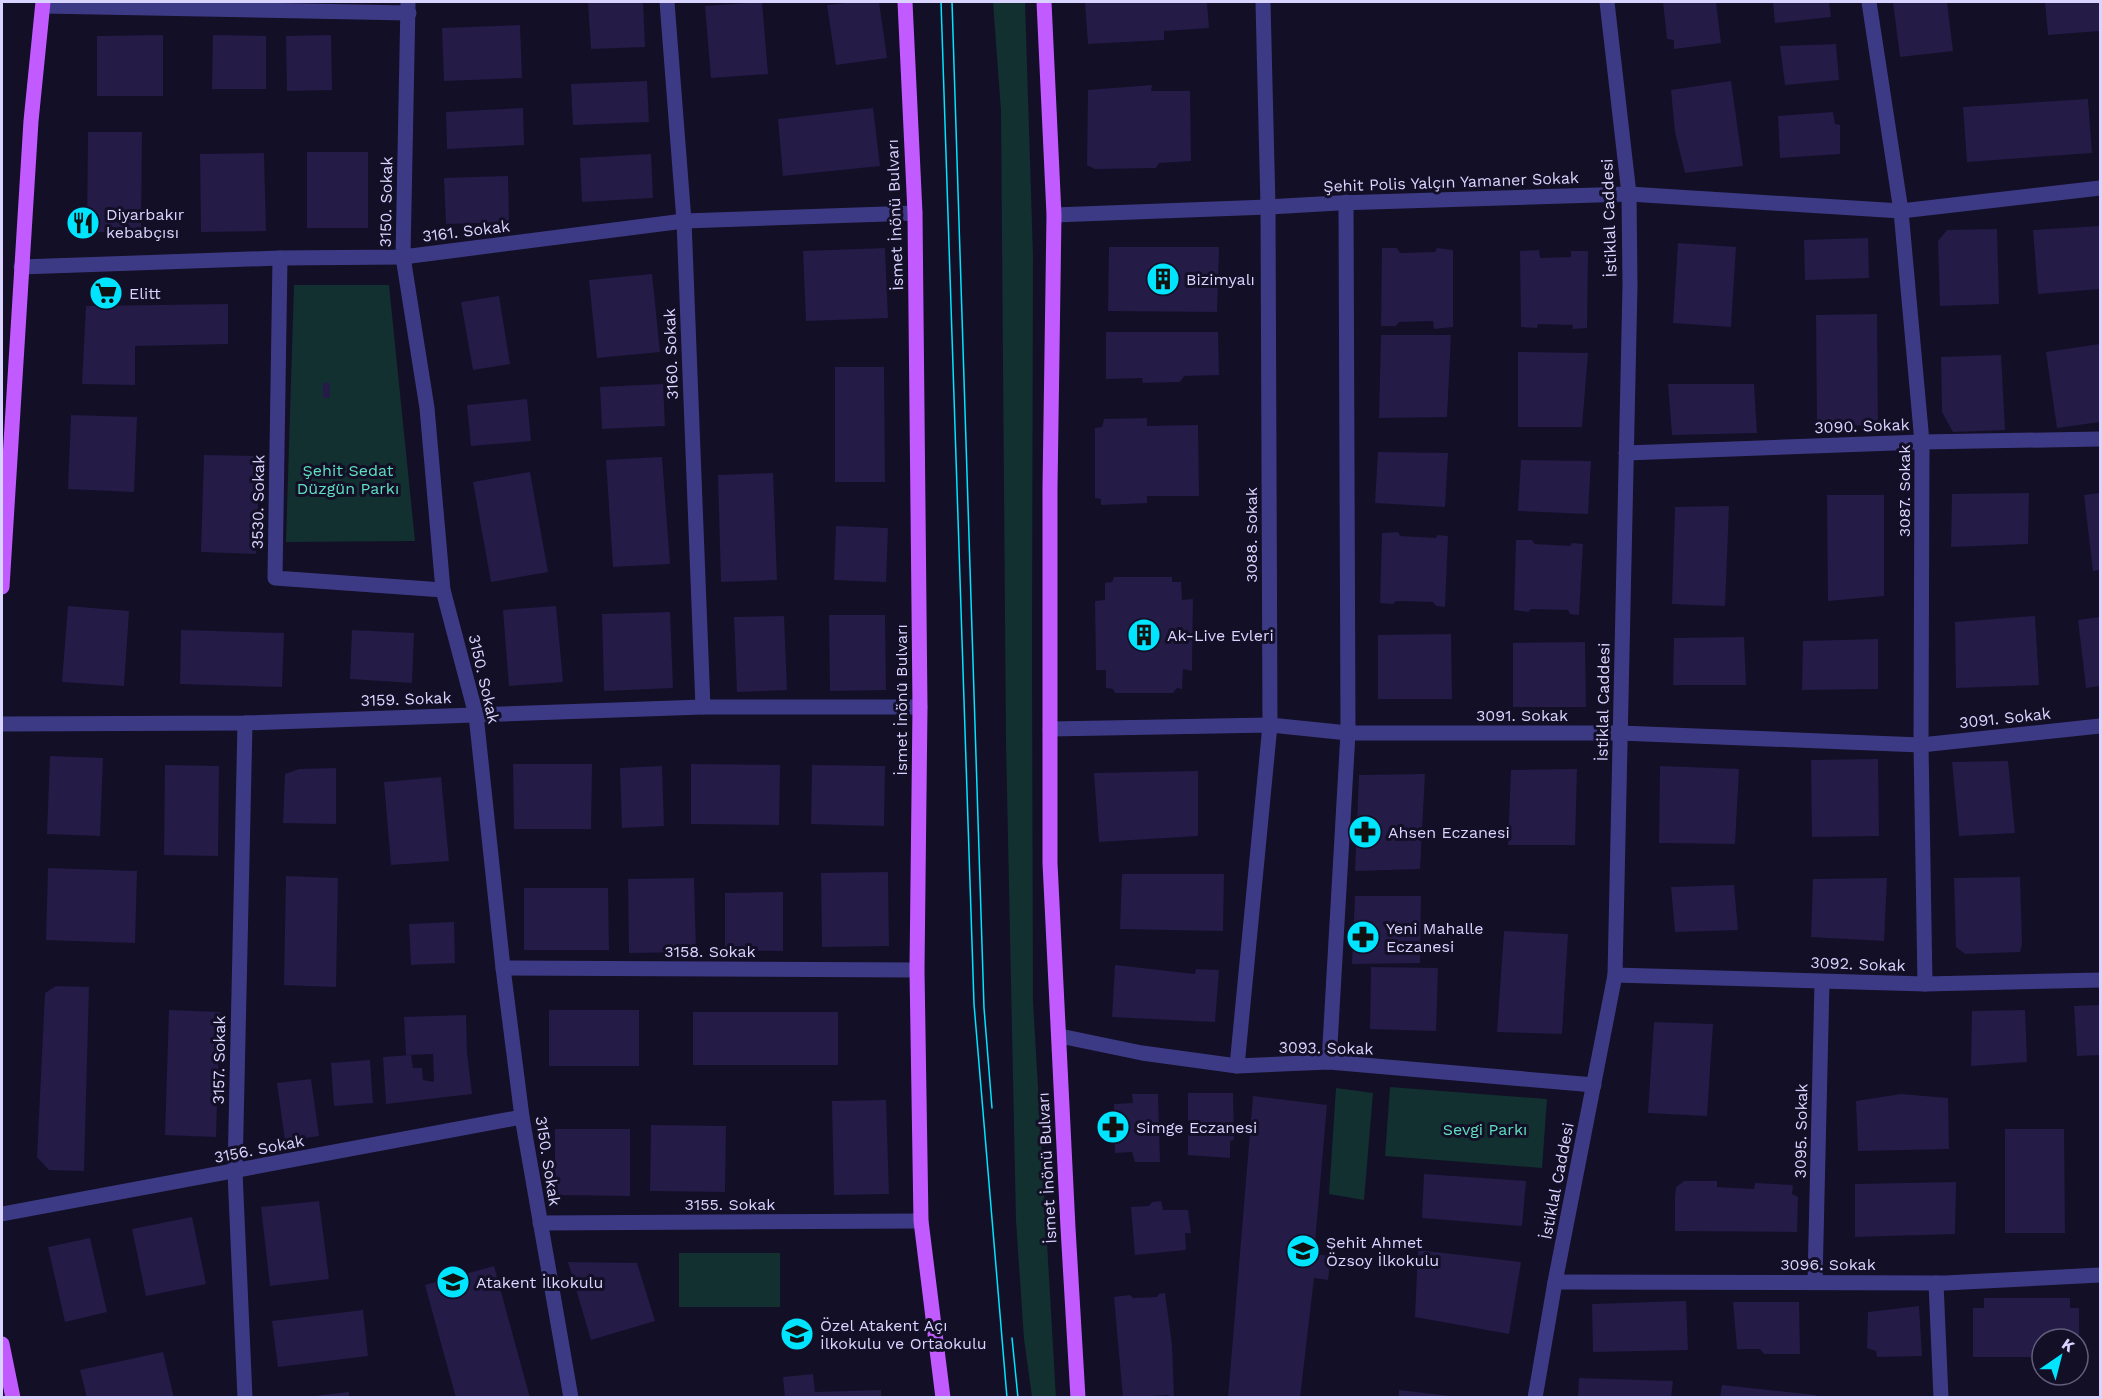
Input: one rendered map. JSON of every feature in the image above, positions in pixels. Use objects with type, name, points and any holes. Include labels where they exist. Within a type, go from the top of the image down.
[{"type":"main road","name":"İsmet İnönü Bulvarı","points":[[905,2],[915,213],[920,706],[917,970],[921,1221],[943,1398]]},
{"type":"main road","name":"İsmet İnönü Bulvarı","points":[[1044,2],[1054,215],[1050,489],[1050,863],[1078,1398]]},
{"type":"main road","points":[[2,587],[31,121],[43,4]]},
{"type":"main road","points":[[2,1344],[13,1398]]},
{"type":"street","name":"3160. Sokak","points":[[667,2],[684,221],[703,706]]},
{"type":"street","name":"3088. Sokak","points":[[1237,1066],[1270,725],[1268,207],[1263,2]]},
{"type":"street","name":"İstiklal Caddesi","points":[[1535,1398],[1555,1282],[1615,975],[1629,194],[1607,2]]},
{"type":"street","name":"3087. Sokak","points":[[1869,2],[1901,211],[1922,442],[1921,745],[1926,984]]},
{"type":"street","points":[[43,4],[408,7]]},
{"type":"street","name":"3150. Sokak","points":[[408,7],[403,257],[427,408],[443,590],[476,715],[503,968],[522,1117],[571,1398]]},
{"type":"street","name":"Şehit Polis Yalçın Yamaner Sokak","points":[[1054,215],[1346,202],[1629,194],[1901,211],[2100,188]]},
{"type":"street","points":[[1329,1062],[1348,733],[1346,202]]},
{"type":"street","name":"3161. Sokak","points":[[21,267],[280,258],[403,257],[684,221],[915,213]]},
{"type":"street","name":"3530. Sokak","points":[[280,258],[275,578],[443,590]]},
{"type":"street","name":"3090. Sokak","points":[[1626,453],[1922,442],[2100,439]]},
{"type":"street","name":"3159. Sokak","points":[[2,724],[245,723],[703,706],[920,706]]},
{"type":"street","name":"3157. Sokak","points":[[245,723],[235,1172],[245,1398]]},
{"type":"street","name":"3091. Sokak","points":[[1050,729],[1270,725],[1348,733],[1620,733],[1921,745],[2100,726]]},
{"type":"street","name":"3158. Sokak","points":[[503,968],[917,970]]},
{"type":"street","name":"3092. Sokak","points":[[1615,975],[1926,984],[2100,980]]},
{"type":"street","name":"3095. Sokak","points":[[1815,1282],[1822,982]]},
{"type":"street","name":"3093. Sokak","points":[[1060,1036],[1142,1053],[1237,1066],[1329,1062],[1594,1085]]},
{"type":"street","name":"3156. Sokak","points":[[2,1214],[522,1117]]},
{"type":"street","name":"3155. Sokak","points":[[540,1222],[921,1221]]},
{"type":"street","name":"3096. Sokak","points":[[1555,1282],[1936,1282],[2100,1275]]},
{"type":"street","points":[[1936,1282],[1941,1398]]},
{"type":"green space","points":[[993,2],[1025,2],[1033,256],[1033,1001],[1056,1398],[1032,1397],[1024,1339],[1016,1221],[1006,743],[1001,111]]},
{"type":"green space","name":"Şehit Sedat Düzgün Parkı","points":[[294,285],[389,285],[415,541],[286,542]]},
{"type":"green space","name":"Sevgi Parkı","points":[[1390,1087],[1547,1099],[1542,1168],[1385,1156]]},
{"type":"green space","points":[[1336,1088],[1373,1093],[1364,1200],[1329,1194]]},
{"type":"green space","points":[[679,1253],[780,1253],[780,1307],[679,1307]]},
{"type":"building","points":[[588,2],[643,2],[645,47],[591,49]]},
{"type":"building","points":[[762,2],[768,74],[711,78],[705,6]]},
{"type":"building","points":[[879,2],[887,58],[836,65],[827,5]]},
{"type":"building","points":[[1085,2],[1207,2],[1209,28],[1164,31],[1164,40],[1088,44]]},
{"type":"building","points":[[1663,2],[1716,2],[1721,43],[1674,49],[1674,40],[1667,39]]},
{"type":"building","points":[[1773,2],[1829,2],[1831,17],[1775,23]]},
{"type":"building","points":[[1893,2],[1947,2],[1953,51],[1900,57]]},
{"type":"building","points":[[2045,2],[2100,2],[2100,31],[2048,35]]},
{"type":"building","points":[[520,25],[522,78],[444,81],[442,28]]},
{"type":"building","points":[[163,35],[163,96],[97,96],[97,36]]},
{"type":"building","points":[[213,35],[266,36],[266,89],[212,89]]},
{"type":"building","points":[[331,35],[332,90],[287,91],[286,36]]},
{"type":"building","points":[[1836,44],[1839,80],[1785,85],[1780,46]]},
{"type":"building","points":[[647,81],[649,122],[573,125],[571,84]]},
{"type":"building","points":[[1731,81],[1743,166],[1685,173],[1675,132],[1671,90]]},
{"type":"building","points":[[1152,85],[1151,91],[1190,91],[1191,161],[1159,163],[1156,168],[1095,169],[1087,165],[1088,90]]},
{"type":"building","points":[[2088,99],[2092,153],[1967,162],[1963,107]]},
{"type":"building","points":[[523,108],[524,145],[447,149],[446,112]]},
{"type":"building","points":[[873,108],[880,166],[783,176],[778,119]]},
{"type":"building","points":[[1833,112],[1835,124],[1840,125],[1840,154],[1780,158],[1778,116]]},
{"type":"building","points":[[88,132],[142,132],[141,232],[87,232]]},
{"type":"building","points":[[307,152],[368,152],[368,228],[307,228]]},
{"type":"building","points":[[264,153],[266,231],[201,232],[200,154]]},
{"type":"building","points":[[651,154],[653,198],[582,202],[580,158]]},
{"type":"building","points":[[508,176],[509,222],[446,224],[444,178]]},
{"type":"building","points":[[2100,226],[2100,289],[2038,294],[2033,230]]},
{"type":"building","points":[[1997,229],[1999,304],[1940,306],[1938,241],[1947,230]]},
{"type":"building","points":[[1868,238],[1869,278],[1805,280],[1804,240]]},
{"type":"building","points":[[1678,243],[1736,247],[1731,327],[1673,323]]},
{"type":"building","name":"Bizimyalı","points":[[1109,247],[1219,247],[1217,312],[1108,311]]},
{"type":"building","points":[[885,248],[888,318],[806,321],[803,251]]},
{"type":"building","points":[[1382,248],[1397,248],[1400,253],[1435,252],[1437,248],[1453,250],[1453,327],[1434,329],[1433,321],[1399,322],[1396,326],[1381,326]]},
{"type":"building","points":[[1539,250],[1540,258],[1571,257],[1571,251],[1588,251],[1587,328],[1572,329],[1573,325],[1538,324],[1537,328],[1521,327],[1520,251]]},
{"type":"building","points":[[652,274],[660,352],[597,358],[589,280]]},
{"type":"building","points":[[499,296],[510,364],[473,370],[461,302]]},
{"type":"building","points":[[228,304],[228,344],[135,346],[135,385],[82,384],[86,306]]},
{"type":"building","points":[[1877,314],[1878,425],[1817,426],[1816,315]]},
{"type":"building","name":"Bizimyalı","points":[[1106,332],[1218,332],[1219,375],[1184,376],[1180,382],[1143,383],[1142,378],[1106,379]]},
{"type":"building","points":[[1381,335],[1451,335],[1447,417],[1379,418]]},
{"type":"building","points":[[2100,344],[2100,422],[2057,428],[2046,352]]},
{"type":"building","points":[[1518,352],[1588,353],[1582,427],[1518,427]]},
{"type":"building","points":[[2001,355],[2005,430],[1953,432],[1942,412],[1941,357]]},
{"type":"building","points":[[835,367],[884,367],[885,482],[835,482]]},
{"type":"building","points":[[323,383],[330,383],[330,398],[323,398]]},
{"type":"building","points":[[663,384],[665,426],[602,429],[600,387]]},
{"type":"building","points":[[1668,384],[1754,384],[1757,433],[1672,435]]},
{"type":"building","points":[[527,399],[531,441],[471,446],[467,405]]},
{"type":"building","points":[[71,415],[137,417],[134,492],[68,489]]},
{"type":"building","points":[[1147,418],[1147,426],[1198,425],[1199,496],[1147,496],[1147,503],[1101,505],[1101,499],[1095,498],[1095,428],[1102,427],[1104,419]]},
{"type":"building","points":[[1378,452],[1448,453],[1445,507],[1375,503]]},
{"type":"building","points":[[204,455],[260,456],[256,554],[201,552]]},
{"type":"building","points":[[662,457],[670,564],[613,567],[606,460]]},
{"type":"building","points":[[1521,460],[1591,461],[1588,514],[1518,511]]},
{"type":"building","points":[[530,472],[548,572],[491,582],[473,482]]},
{"type":"building","points":[[773,473],[777,580],[721,582],[718,475]]},
{"type":"building","points":[[2029,493],[2028,544],[1951,547],[1952,494]]},
{"type":"building","points":[[2100,493],[2100,570],[2093,571],[2084,495]]},
{"type":"building","points":[[1827,495],[1884,495],[1884,596],[1828,601]]},
{"type":"building","points":[[1729,506],[1725,606],[1672,604],[1675,507]]},
{"type":"building","points":[[836,526],[888,528],[886,582],[834,580]]},
{"type":"building","points":[[1398,532],[1400,536],[1436,538],[1437,535],[1448,536],[1445,607],[1436,606],[1433,602],[1380,603],[1382,533]]},
{"type":"building","points":[[1516,540],[1532,540],[1535,544],[1570,546],[1572,543],[1583,544],[1579,615],[1570,614],[1568,610],[1531,609],[1528,612],[1514,610]]},
{"type":"building","name":"Ak-Live Evleri","points":[[1114,577],[1172,577],[1172,582],[1181,582],[1182,600],[1193,599],[1192,671],[1183,669],[1182,689],[1177,688],[1173,693],[1115,693],[1113,689],[1106,688],[1106,670],[1096,670],[1095,601],[1105,600],[1105,583],[1112,582]]},
{"type":"building","points":[[68,606],[129,611],[124,686],[62,682]]},
{"type":"building","points":[[556,606],[563,682],[509,686],[503,610]]},
{"type":"building","points":[[670,612],[673,688],[604,691],[602,614]]},
{"type":"building","points":[[829,615],[885,615],[886,690],[830,691]]},
{"type":"building","points":[[784,616],[787,690],[737,692],[734,617]]},
{"type":"building","points":[[2035,616],[2039,685],[1956,688],[1955,622]]},
{"type":"building","points":[[2100,617],[2100,686],[2086,688],[2078,620]]},
{"type":"building","points":[[181,630],[284,633],[282,687],[180,684]]},
{"type":"building","points":[[352,630],[414,633],[412,683],[350,679]]},
{"type":"building","points":[[1451,634],[1452,699],[1378,699],[1378,635]]},
{"type":"building","points":[[1744,637],[1746,685],[1673,685],[1674,638]]},
{"type":"building","points":[[1878,639],[1878,689],[1802,690],[1803,641]]},
{"type":"building","points":[[1585,642],[1586,707],[1513,707],[1513,643]]},
{"type":"building","points":[[50,756],[103,758],[100,836],[47,834]]},
{"type":"building","points":[[1878,759],[1879,836],[1812,837],[1811,760]]},
{"type":"building","points":[[2008,761],[2015,833],[1959,836],[1952,762]]},
{"type":"building","points":[[513,764],[592,764],[591,829],[514,829]]},
{"type":"building","points":[[691,764],[780,765],[779,825],[691,824]]},
{"type":"building","points":[[165,765],[219,766],[218,856],[164,855]]},
{"type":"building","points":[[812,765],[885,766],[884,826],[811,824]]},
{"type":"building","points":[[662,766],[664,826],[622,828],[620,768]]},
{"type":"building","points":[[1660,766],[1739,769],[1735,844],[1659,843]]},
{"type":"building","points":[[336,768],[336,824],[283,823],[285,774],[299,769]]},
{"type":"building","points":[[1577,769],[1575,845],[1508,845],[1511,770]]},
{"type":"building","points":[[1198,771],[1198,836],[1099,842],[1094,773]]},
{"type":"building","points":[[1425,774],[1420,869],[1355,871],[1359,775]]},
{"type":"building","points":[[441,777],[449,861],[391,865],[384,782]]},
{"type":"building","points":[[48,868],[137,871],[135,943],[46,940]]},
{"type":"building","points":[[888,872],[889,946],[822,947],[821,873]]},
{"type":"building","points":[[1122,874],[1224,874],[1223,931],[1120,929]]},
{"type":"building","points":[[286,876],[338,878],[336,987],[284,985]]},
{"type":"building","points":[[2020,877],[2022,944],[2020,952],[1965,954],[1956,947],[1954,878]]},
{"type":"building","points":[[694,878],[696,952],[629,953],[628,879]]},
{"type":"building","points":[[1887,878],[1884,941],[1811,937],[1813,879]]},
{"type":"building","points":[[1734,885],[1738,930],[1675,932],[1671,887]]},
{"type":"building","points":[[524,888],[608,888],[609,950],[524,950]]},
{"type":"building","points":[[783,892],[783,951],[725,950],[725,893]]},
{"type":"building","points":[[1355,896],[1421,896],[1420,963],[1352,964]]},
{"type":"building","points":[[454,922],[455,963],[411,965],[409,924]]},
{"type":"building","points":[[1504,931],[1568,934],[1562,1034],[1497,1032]]},
{"type":"building","points":[[1115,965],[1195,974],[1196,969],[1219,970],[1215,1022],[1112,1017]]},
{"type":"building","points":[[1371,967],[1438,968],[1436,1031],[1370,1029]]},
{"type":"building","points":[[56,986],[89,987],[84,1171],[49,1170],[37,1157],[45,993]]},
{"type":"building","points":[[2100,1005],[2100,1055],[2077,1056],[2074,1006]]},
{"type":"building","points":[[169,1010],[220,1012],[216,1137],[165,1135]]},
{"type":"building","points":[[549,1010],[639,1010],[639,1066],[549,1066]]},
{"type":"building","points":[[2025,1010],[2027,1062],[1971,1066],[1972,1011]]},
{"type":"building","points":[[693,1012],[838,1012],[838,1065],[693,1065]]},
{"type":"building","points":[[466,1015],[467,1053],[472,1094],[386,1104],[383,1057],[411,1055],[413,1068],[422,1068],[423,1080],[434,1082],[433,1054],[406,1055],[404,1017]]},
{"type":"building","points":[[1654,1022],[1713,1024],[1707,1116],[1648,1113]]},
{"type":"building","points":[[370,1060],[373,1103],[334,1106],[331,1063]]},
{"type":"building","points":[[311,1079],[319,1136],[285,1141],[277,1083]]},
{"type":"building","points":[[1188,1093],[1233,1093],[1234,1140],[1230,1141],[1230,1158],[1188,1155]]},
{"type":"building","points":[[1132,1094],[1158,1094],[1160,1162],[1135,1162],[1132,1152],[1115,1153],[1114,1104],[1133,1103]]},
{"type":"building","points":[[1901,1094],[1948,1098],[1949,1149],[1858,1151],[1856,1101]]},
{"type":"building","points":[[1253,1096],[1327,1105],[1314,1254],[1331,1256],[1328,1280],[1314,1278],[1300,1398],[1228,1398]]},
{"type":"building","points":[[886,1100],[889,1194],[834,1195],[832,1101]]},
{"type":"building","points":[[651,1125],[726,1126],[725,1192],[650,1191]]},
{"type":"building","points":[[555,1129],[630,1129],[630,1196],[555,1195]]},
{"type":"building","points":[[2005,1129],[2064,1129],[2065,1233],[2005,1233]]},
{"type":"building","points":[[1424,1174],[1526,1181],[1522,1226],[1422,1218]]},
{"type":"building","points":[[1684,1181],[1717,1181],[1717,1187],[1754,1189],[1755,1183],[1793,1185],[1792,1194],[1798,1197],[1797,1232],[1675,1231],[1676,1187]]},
{"type":"building","points":[[1956,1182],[1955,1234],[1855,1237],[1855,1184]]},
{"type":"building","points":[[319,1201],[329,1279],[270,1286],[261,1207]]},
{"type":"building","points":[[1161,1201],[1163,1210],[1188,1210],[1191,1233],[1185,1233],[1186,1250],[1135,1255],[1131,1207],[1149,1206],[1152,1202]]},
{"type":"building","points":[[192,1217],[206,1284],[146,1296],[132,1229]]},
{"type":"building","points":[[90,1238],[107,1312],[65,1322],[48,1247]]},
{"type":"building","points":[[1418,1250],[1521,1262],[1509,1334],[1415,1317]]},
{"type":"building","points":[[568,1262],[637,1263],[655,1321],[591,1340]]},
{"type":"building","points":[[494,1266],[530,1398],[456,1398],[425,1285]]},
{"type":"building","points":[[1165,1293],[1172,1345],[1174,1397],[1167,1395],[1123,1398],[1114,1297],[1130,1295],[1133,1298],[1157,1297]]},
{"type":"building","points":[[1984,1298],[2070,1298],[2070,1308],[2079,1308],[2079,1327],[2030,1327],[2030,1357],[1973,1357],[1973,1308],[1984,1308]]},
{"type":"building","points":[[1686,1301],[1688,1350],[1593,1352],[1592,1304]]},
{"type":"building","points":[[1733,1302],[1799,1302],[1800,1354],[1764,1354],[1760,1349],[1737,1349]]},
{"type":"building","points":[[1919,1306],[1922,1356],[1877,1357],[1876,1351],[1867,1348],[1868,1312]]},
{"type":"building","points":[[363,1310],[368,1356],[278,1367],[272,1321]]},
{"type":"building","points":[[163,1352],[174,1398],[87,1398],[80,1370]]},
{"type":"building","points":[[813,1374],[815,1392],[881,1390],[881,1398],[785,1398],[783,1377]]},
{"type":"building","points":[[1579,1378],[1673,1381],[1671,1398],[1578,1398]]},
{"type":"building","points":[[1722,1385],[1816,1395],[1815,1398],[1720,1398]]},
{"type":"building","points":[[1399,1390],[1450,1396],[1450,1398],[1399,1398]]},
{"type":"building","points":[[349,1392],[349,1398],[314,1398],[314,1396]]},
{"type":"tram line","points":[[941,2],[974,1004],[1007,1398]]},
{"type":"tram line","points":[[952,2],[984,1008],[992,1108]]},
{"type":"tram line","points":[[1012,1338],[1018,1398]]},
{"type":"place","name":"Diyarbakır kebabçısı","points":[[83,223]]},
{"type":"place","name":"Bizimyalı","points":[[1163,279]]},
{"type":"place","name":"Elitt","points":[[106,293]]},
{"type":"place","name":"Ak-Live Evleri","points":[[1144,635]]},
{"type":"place","name":"Ahsen Eczanesi","points":[[1365,832]]},
{"type":"place","name":"Yeni Mahalle Eczanesi","points":[[1363,937]]},
{"type":"place","name":"Simge Eczanesi","points":[[1113,1127]]},
{"type":"place","name":"Şehit Ahmet Özsoy İlkokulu","points":[[1303,1251]]},
{"type":"place","name":"Atakent İlkokulu","points":[[453,1282]]},
{"type":"place","name":"Özel Atakent Açı İlkokulu ve Ortaokulu","points":[[797,1334]]}]
